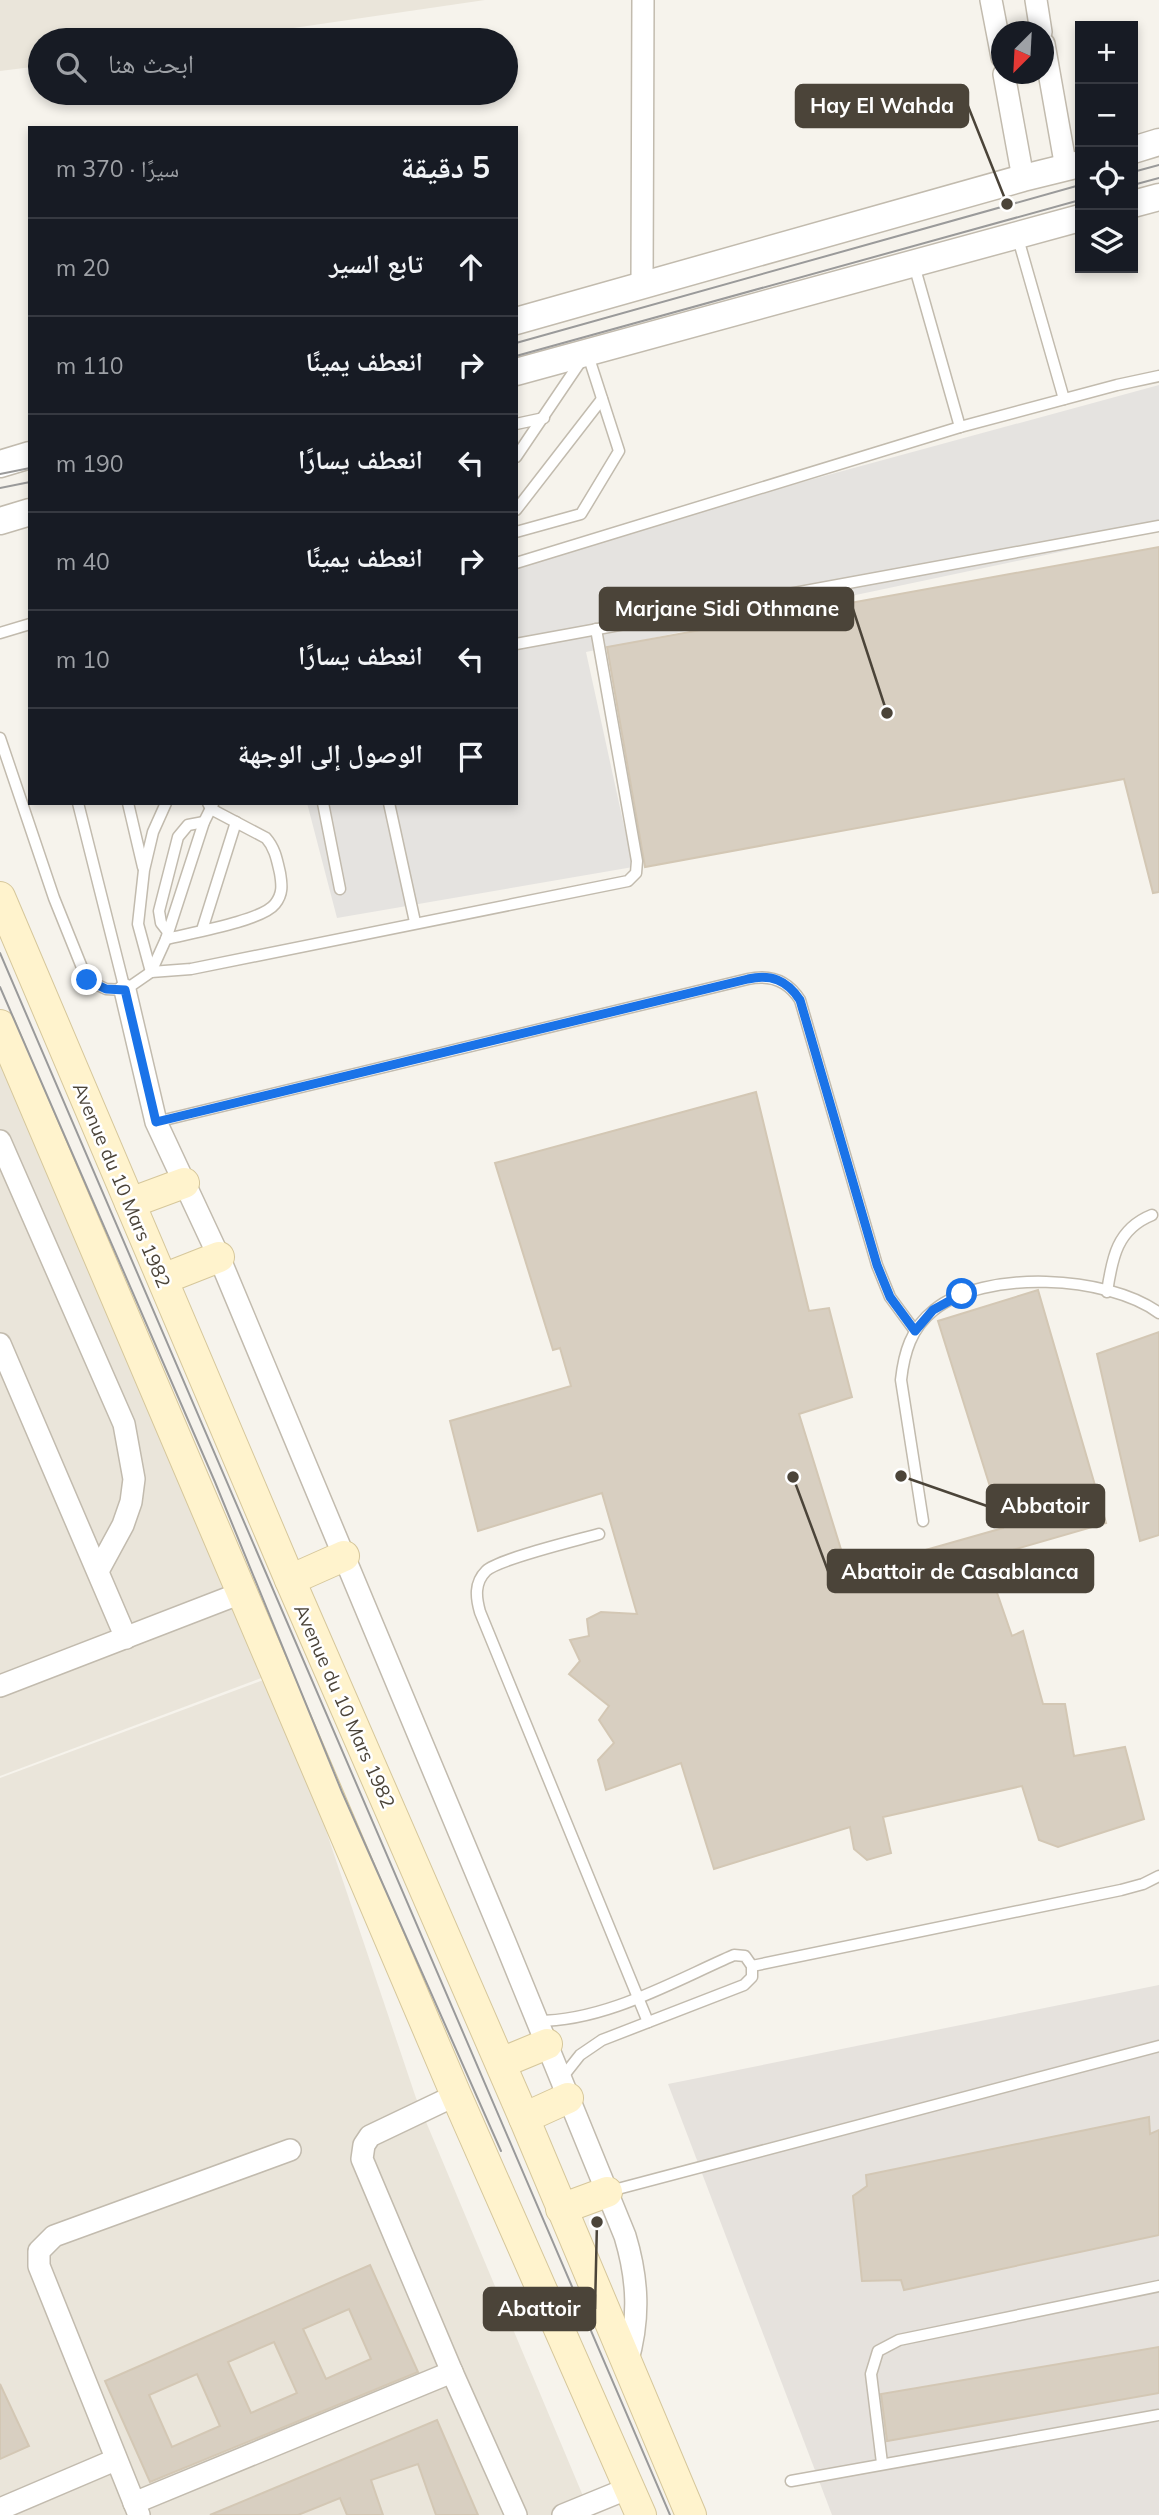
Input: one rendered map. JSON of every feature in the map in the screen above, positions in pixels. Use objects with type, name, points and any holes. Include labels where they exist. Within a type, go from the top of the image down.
[{"type":"main road","name":"Avenue du 10 Mars 1982","points":[[0,897],[290,1580],[524,2118],[691,2515]]},
{"type":"main road","points":[[4,1044],[456,2095],[641,2515]]},
{"type":"main road","points":[[130,1203],[184,1183]]},
{"type":"main road","points":[[163,1279],[219,1257]]},
{"type":"main road","points":[[290,1580],[344,1556]]},
{"type":"main road","points":[[500,2063],[542,2033]]},
{"type":"main road","points":[[524,2118],[564,2088]]},
{"type":"main road","points":[[561,2209],[607,2192]]},
{"type":"street","points":[[642,286],[640,123],[643,0]]},
{"type":"street","points":[[991,0],[995,21]]},
{"type":"street","points":[[1036,0],[1039,21]]},
{"type":"street","points":[[1006,84],[1023,178]]},
{"type":"street","points":[[518,320],[1073,166],[1054,84]]},
{"type":"street","points":[[1138,148],[1159,142]]},
{"type":"street","points":[[1138,203],[1159,197]]},
{"type":"street","points":[[518,371],[1075,219]]},
{"type":"street","points":[[0,464],[28,457]]},
{"type":"street","points":[[0,521],[28,513]]},
{"type":"street","points":[[125,990],[156,1122],[219,1257],[625,2236],[635,2274],[637,2312],[627,2363]]},
{"type":"street","points":[[0,1140],[124,1424],[134,1479],[131,1502],[123,1525],[98,1571]]},
{"type":"street","points":[[0,1344],[126,1638]]},
{"type":"street","points":[[0,1686],[241,1593]]},
{"type":"street","points":[[456,2095],[370,2136],[363,2145],[362,2159],[516,2515]]},
{"type":"street","points":[[290,2150],[54,2236],[39,2251],[39,2266],[136,2509],[452,2372]]},
{"type":"street","points":[[0,2509],[115,2460]]},
{"type":"street","points":[[564,2515],[629,2488]]},
{"type":"lane","points":[[1017,235],[1064,398]]},
{"type":"lane","points":[[914,262],[960,427]]},
{"type":"lane","points":[[518,531],[581,513],[619,451],[587,352]]},
{"type":"lane","points":[[518,454],[587,352]]},
{"type":"lane","points":[[518,562],[960,427],[1064,398],[1159,376]]},
{"type":"lane","points":[[518,507],[602,399]]},
{"type":"lane","points":[[518,424],[544,418]]},
{"type":"lane","points":[[518,644],[1159,526]]},
{"type":"lane","points":[[0,633],[28,625]]},
{"type":"lane","points":[[0,738],[54,898],[87,980],[106,989],[125,990],[151,972],[191,969],[628,881],[636,873],[637,861],[596,628]]},
{"type":"lane","points":[[79,805],[125,990]]},
{"type":"lane","points":[[128,805],[144,870]]},
{"type":"lane","points":[[151,972],[138,924],[144,870],[153,832],[165,805]]},
{"type":"lane","points":[[151,972],[167,936],[211,805],[266,838],[275,850],[282,889],[279,898],[268,911],[202,930],[167,936]]},
{"type":"lane","points":[[323,805],[340,888]]},
{"type":"lane","points":[[389,805],[415,922]]},
{"type":"lane","points":[[167,936],[159,911],[178,837],[188,825],[204,822]]},
{"type":"lane","points":[[202,930],[236,822]]},
{"type":"lane","points":[[156,1122],[735,982],[769,977],[788,985],[800,1000],[877,1265],[890,1297],[915,1331]]},
{"type":"lane","points":[[1107,1292],[1112,1260],[1121,1239],[1135,1224],[1152,1215]]},
{"type":"lane","points":[[923,1521],[901,1380],[903,1361],[915,1331],[933,1310],[962,1294],[999,1285],[1042,1281],[1064,1282],[1140,1301],[1159,1313]]},
{"type":"lane","points":[[599,1534],[494,1565],[480,1579],[476,1595],[480,1612],[648,2022]]},
{"type":"lane","points":[[752,1966],[1121,1890],[1159,1876]]},
{"type":"lane","points":[[542,2033],[734,1955],[745,1956],[752,1966],[752,1977],[744,1985],[592,2045],[569,2066],[564,2088]]},
{"type":"lane","points":[[607,2192],[1159,2046]]},
{"type":"lane","points":[[882,2463],[871,2374],[878,2351],[899,2340],[1159,2286]]},
{"type":"lane","points":[[791,2481],[1159,2415]]},
{"type":"shaded area","points":[[0,0],[485,0],[294,28],[28,28],[28,68],[0,71]]},
{"type":"shaded area","points":[[1159,385],[1159,531],[586,652],[633,867],[337,918],[308,805],[518,805],[518,559]]},
{"type":"shaded area","points":[[0,1052],[291,1667],[0,1776]]},
{"type":"shaded area","points":[[274,1676],[416,2098],[591,2515],[0,2515],[0,1778]]},
{"type":"shaded area","points":[[1159,1985],[1159,2515],[832,2515],[668,2084]]},
{"type":"building","points":[[1159,547],[1159,892],[1153,893],[1124,779],[645,867],[607,647]]},
{"type":"building","points":[[756,1092],[809,1311],[829,1308],[852,1397],[799,1414],[848,1572],[1003,1528],[938,1321],[1038,1290],[1106,1523],[985,1558],[1012,1636],[1023,1631],[1043,1704],[1065,1704],[1074,1756],[1125,1747],[1144,1819],[1058,1847],[1039,1840],[1022,1786],[883,1817],[891,1853],[867,1860],[854,1849],[850,1827],[714,1869],[681,1763],[606,1790],[598,1760],[614,1743],[599,1720],[609,1706],[569,1674],[580,1661],[570,1640],[589,1636],[587,1619],[601,1612],[637,1614],[602,1493],[478,1531],[450,1421],[571,1386],[560,1348],[553,1350],[495,1163]]},
{"type":"building","points":[[1159,1332],[1159,1535],[1140,1541],[1097,1354]]},
{"type":"building","points":[[1149,2117],[1150,2134],[1159,2130],[1159,2235],[904,2290],[901,2280],[862,2281],[853,2196],[867,2186],[866,2175]]},
{"type":"building","points":[[370,2265],[418,2372],[150,2482],[105,2381]],"holes":[[[349,2309],[371,2359],[326,2379],[303,2329]],[[274,2342],[297,2393],[251,2413],[228,2362]],[[197,2374],[220,2426],[172,2447],[149,2395]]]},
{"type":"building","points":[[1159,2347],[1159,2393],[887,2441],[881,2394]]},
{"type":"building","points":[[0,2384],[29,2446],[0,2459]]},
{"type":"building","points":[[437,2420],[478,2515],[436,2515],[418,2464],[371,2480],[383,2515],[347,2515],[340,2498],[298,2515],[210,2515]]},
{"type":"tram line","points":[[1138,171],[1159,165]]},
{"type":"tram line","points":[[1138,184],[1159,178]]},
{"type":"tram line","points":[[518,342],[1075,186]]},
{"type":"tram line","points":[[518,355],[1075,201]]},
{"type":"tram line","points":[[0,474],[28,468]]},
{"type":"tram line","points":[[0,488],[28,482]]},
{"type":"tram line","points":[[0,953],[670,2515]]},
{"type":"tram line","points":[[0,987],[215,1482],[342,1792],[501,2151]]},
{"type":"place","name":"Hay El Wahda","points":[[1007,204]]},
{"type":"place","name":"Marjane Sidi Othmane","points":[[887,713]]},
{"type":"place","name":"Abbatoir","points":[[901,1476]]},
{"type":"place","name":"Abattoir de Casablanca","points":[[793,1477]]},
{"type":"place","name":"Abattoir","points":[[597,2222]]},
{"type":"route","points":[[87,980],[106,989],[125,990],[156,1122],[748,979],[769,977],[779,980],[788,985],[800,1000],[877,1265],[890,1297],[915,1331],[933,1310],[962,1294]]}]
